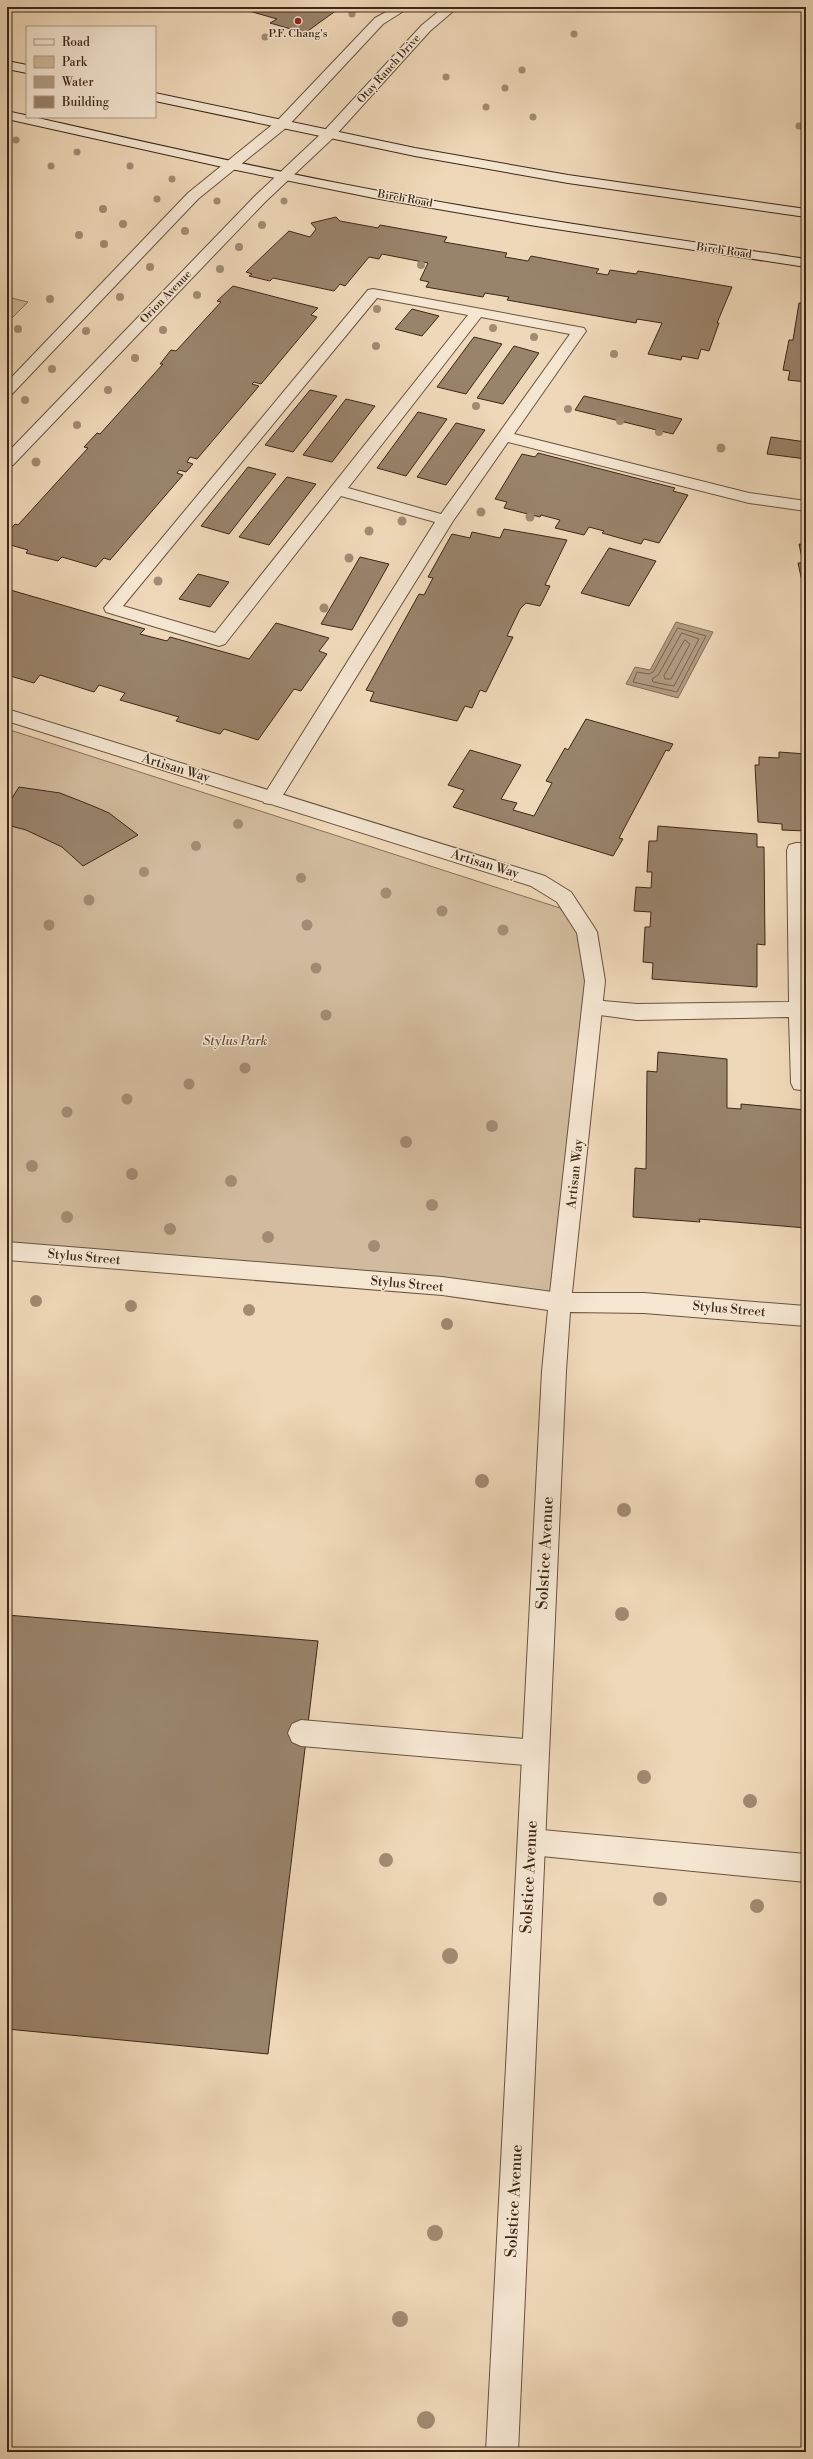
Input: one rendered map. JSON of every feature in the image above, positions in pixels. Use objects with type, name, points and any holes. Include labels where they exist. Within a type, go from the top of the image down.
[{"type":"street","points":[[7,391],[193,196],[282,124],[379,21],[404,7]]},
{"type":"street","name":"Otay Ranch Drive","points":[[329,134],[426,28],[452,7]]},
{"type":"street","points":[[7,65],[26,69]]},
{"type":"street","points":[[156,97],[415,152],[568,179],[806,213]]},
{"type":"street","name":"Birch Road","points":[[7,115],[284,176],[544,224],[806,263]]},
{"type":"street","name":"Orion Avenue","points":[[7,462],[284,176],[329,134]]},
{"type":"street","points":[[271,798],[445,520],[506,437],[579,331],[478,312],[374,293],[112,608],[219,640],[478,312]]},
{"type":"street","points":[[506,437],[749,498],[806,506]]},
{"type":"street","points":[[337,490],[445,520]]},
{"type":"street","name":"Artisan Way","points":[[7,715],[538,880],[564,897],[588,932],[595,981],[560,1302]]},
{"type":"street","points":[[806,850],[796,850],[801,1083],[806,1084]]},
{"type":"street","points":[[592,1008],[637,1012],[800,1009]]},
{"type":"street","name":"Stylus Street","points":[[7,1251],[442,1286],[560,1302],[644,1303],[806,1316]]},
{"type":"street","name":"Solstice Avenue","points":[[502,2452],[554,1371],[560,1302]]},
{"type":"street","points":[[301,1733],[536,1753]]},
{"type":"street","points":[[531,1842],[806,1868]]},
{"type":"green space","points":[[7,297],[28,302],[7,323]]},
{"type":"green space","name":"Stylus Park","points":[[7,729],[560,908],[585,941],[591,1010],[560,1302],[7,1251]]},
{"type":"water","points":[[676,622],[713,632],[678,698],[626,684],[635,667],[650,670]]},
{"type":"building","name":"P.F. Chang's","points":[[235,7],[341,7],[305,33],[270,23],[277,19]]},
{"type":"building","points":[[336,217],[340,221],[378,228],[380,225],[447,237],[444,242],[507,253],[505,257],[528,261],[531,256],[599,269],[596,273],[608,275],[610,270],[636,274],[638,271],[732,287],[717,323],[719,323],[709,351],[701,349],[698,359],[682,356],[681,360],[648,354],[662,323],[637,319],[636,323],[507,300],[509,297],[485,293],[483,297],[426,287],[429,282],[420,280],[428,263],[382,254],[379,259],[369,257],[345,286],[340,284],[334,291],[273,278],[270,281],[249,276],[252,274],[246,272],[289,231],[310,237],[316,229],[311,223]]},
{"type":"building","points":[[233,286],[318,308],[311,315],[317,317],[261,384],[254,382],[252,384],[259,386],[197,459],[190,457],[187,462],[193,464],[186,472],[179,470],[177,473],[183,475],[110,560],[104,558],[96,567],[62,557],[58,561],[26,553],[28,550],[7,544],[7,533],[15,524],[18,525],[88,448],[84,447],[97,433],[100,434],[163,364],[160,364],[171,350],[176,351],[221,302],[217,301]]},
{"type":"building","points":[[799,303],[806,303],[806,382],[788,380],[790,371],[783,370],[789,340],[793,340]]},
{"type":"building","points":[[412,309],[439,316],[422,336],[395,329]]},
{"type":"building","points":[[474,337],[502,344],[466,394],[437,387]]},
{"type":"building","points":[[514,346],[539,353],[503,404],[477,398]]},
{"type":"building","points":[[310,390],[337,396],[293,452],[265,445]]},
{"type":"building","points":[[584,396],[682,419],[673,434],[575,410]]},
{"type":"building","points":[[346,399],[375,406],[332,462],[303,455]]},
{"type":"building","points":[[418,412],[447,419],[406,476],[377,468]]},
{"type":"building","points":[[456,423],[485,430],[446,485],[417,477]]},
{"type":"building","points":[[771,437],[806,442],[806,459],[767,454]]},
{"type":"building","points":[[538,453],[675,488],[673,491],[688,495],[659,543],[644,539],[641,544],[602,533],[604,531],[589,527],[584,535],[555,528],[560,520],[541,515],[540,517],[504,508],[507,502],[495,499],[522,454],[535,457]]},
{"type":"building","points":[[248,467],[276,474],[229,534],[201,526]]},
{"type":"building","points":[[287,477],[316,484],[269,545],[239,537]]},
{"type":"building","points":[[504,529],[567,540],[545,585],[550,586],[540,606],[526,603],[520,609],[507,636],[513,637],[486,692],[480,690],[472,708],[465,706],[457,721],[370,701],[374,692],[366,690],[419,594],[424,595],[433,578],[428,577],[452,534],[470,538],[472,532],[500,538]]},
{"type":"building","points":[[799,544],[806,545],[806,599],[798,563],[803,563]]},
{"type":"building","points":[[609,548],[656,561],[629,606],[581,593]]},
{"type":"building","points":[[360,557],[389,564],[352,630],[321,624]]},
{"type":"building","points":[[198,574],[229,582],[210,607],[179,599]]},
{"type":"building","points":[[7,589],[145,629],[140,634],[167,641],[170,637],[249,659],[276,623],[329,638],[319,651],[327,654],[301,691],[294,689],[258,740],[224,729],[220,734],[176,721],[179,717],[120,700],[125,693],[99,685],[94,692],[40,675],[34,683],[7,675]]},
{"type":"building","points":[[586,719],[673,744],[669,751],[666,750],[619,838],[623,839],[613,856],[453,807],[464,790],[448,785],[470,750],[521,765],[501,799],[517,803],[513,810],[534,816],[552,783],[546,781],[565,748],[568,750]]},
{"type":"building","points":[[779,752],[806,754],[806,831],[782,830],[782,824],[758,822],[755,765],[759,765],[759,757],[779,758]]},
{"type":"building","points":[[19,787],[60,793],[93,806],[109,813],[138,835],[83,866],[62,847],[26,830],[7,825],[7,806]]},
{"type":"building","points":[[658,826],[757,834],[757,847],[764,847],[765,945],[757,944],[757,987],[652,979],[653,963],[643,962],[645,927],[650,927],[651,912],[634,911],[636,887],[651,888],[652,872],[647,872],[649,841],[657,841]]},
{"type":"building","points":[[658,1052],[727,1059],[727,1108],[741,1109],[741,1104],[806,1110],[806,1228],[699,1219],[700,1222],[633,1217],[635,1168],[646,1169],[647,1071],[657,1072]]},
{"type":"building","points":[[7,1615],[318,1641],[268,2054],[7,2029]]},
{"type":"place","name":"P.F. Chang's","points":[[298,21]]}]
